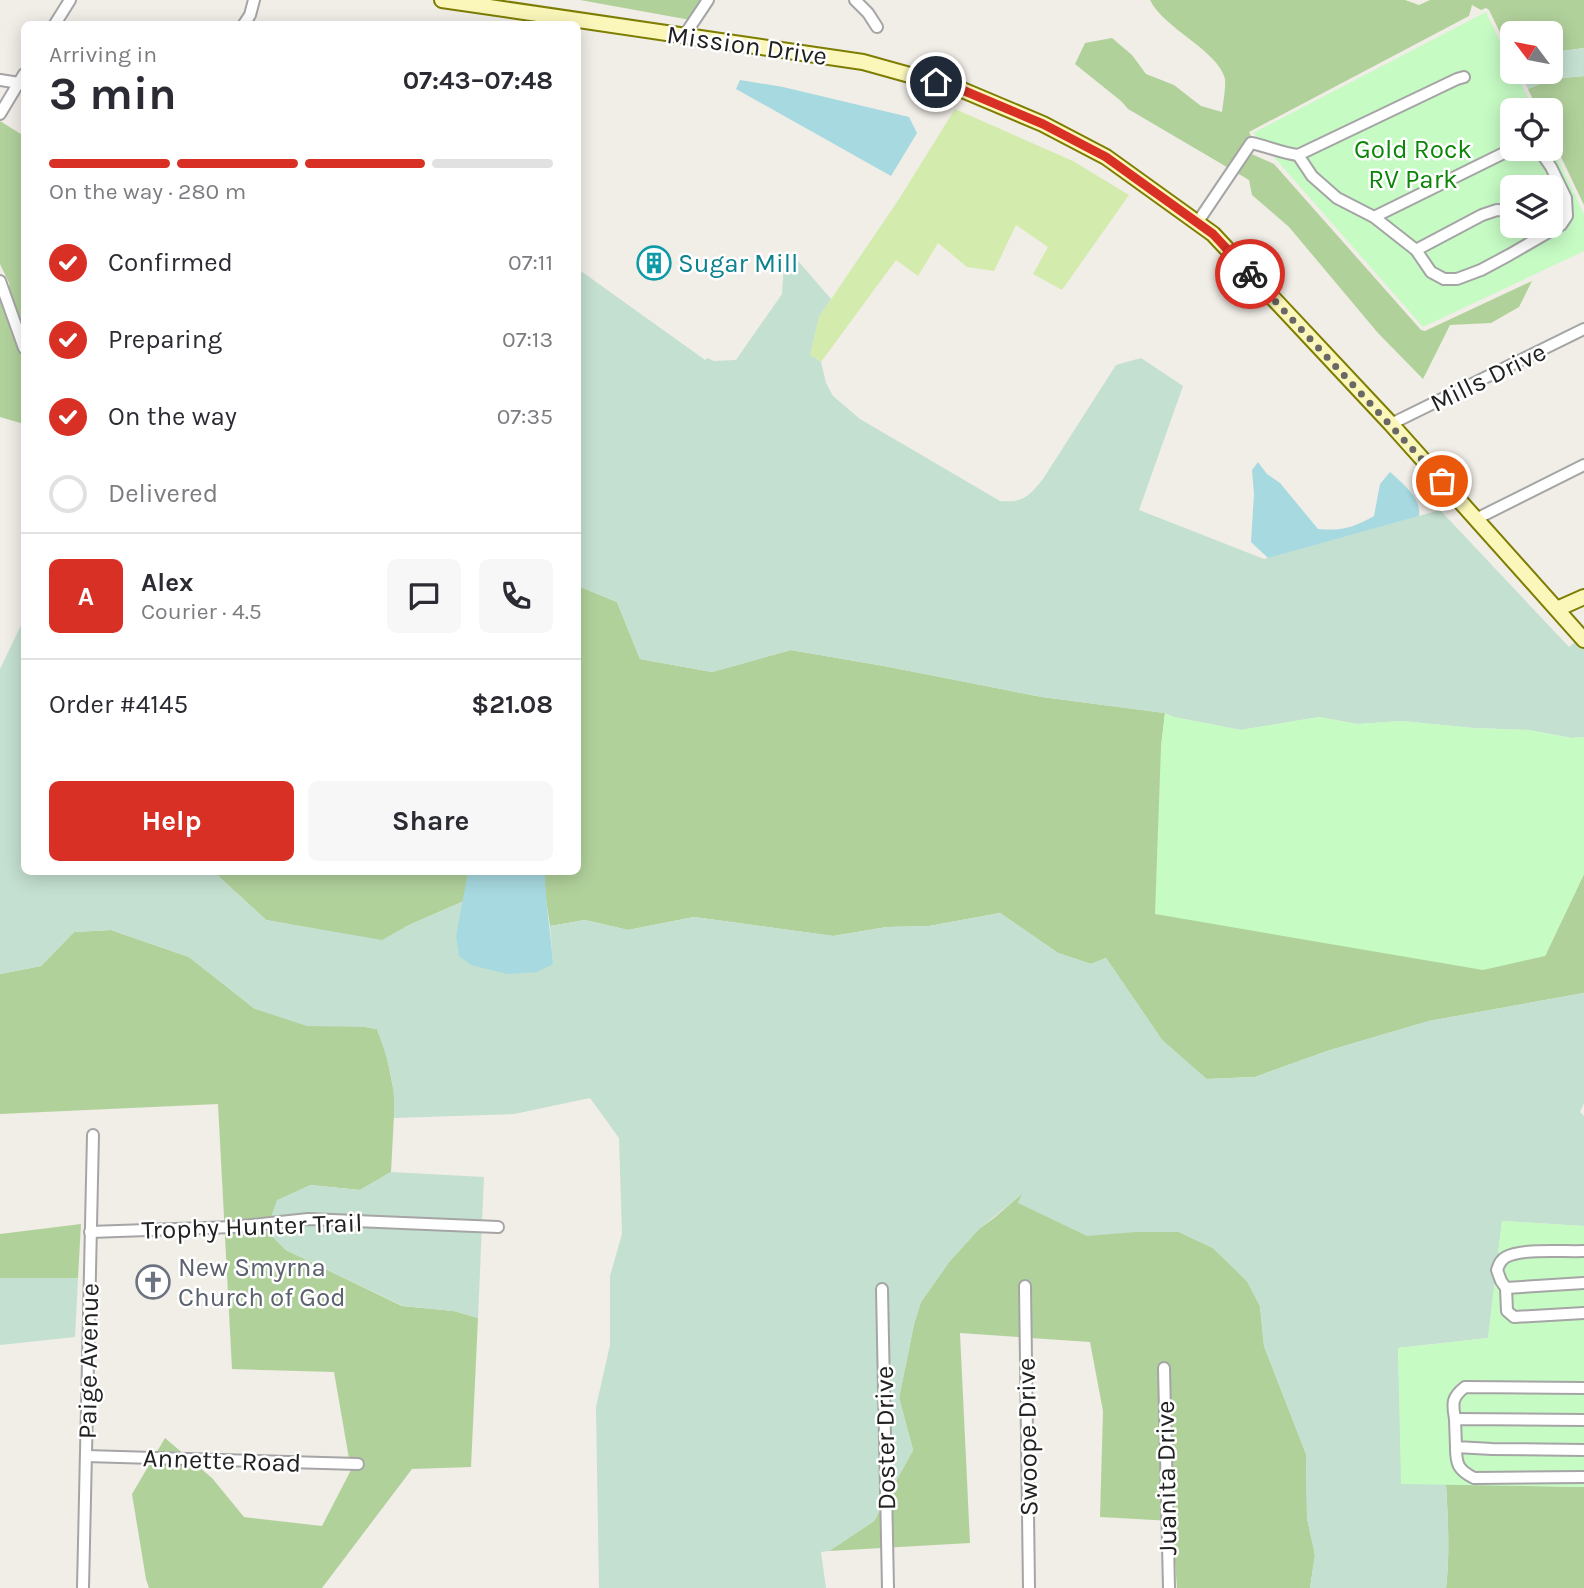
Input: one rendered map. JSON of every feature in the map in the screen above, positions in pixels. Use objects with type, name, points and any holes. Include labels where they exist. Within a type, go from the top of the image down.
[{"type":"street","points":[[57,21],[70,0]]},
{"type":"street","points":[[246,21],[254,0]]},
{"type":"street","name":"Mission Drive","points":[[442,0],[863,62],[960,89],[1043,124],[1106,157],[1213,234],[1391,425],[1584,640]]},
{"type":"street","points":[[684,36],[708,0]]},
{"type":"street","points":[[855,0],[877,27]]},
{"type":"street","points":[[1197,223],[1251,143],[1281,153],[1297,155],[1464,77]]},
{"type":"street","points":[[0,80],[21,78]]},
{"type":"street","points":[[0,114],[21,80]]},
{"type":"street","points":[[1297,155],[1312,176],[1337,198],[1374,217],[1416,250],[1431,272],[1444,279],[1457,279],[1481,271],[1537,238]]},
{"type":"street","points":[[1374,217],[1500,155]]},
{"type":"street","points":[[1563,192],[1567,216],[1563,222]]},
{"type":"street","points":[[1416,250],[1482,215],[1500,209]]},
{"type":"street","points":[[0,281],[21,340]]},
{"type":"street","name":"Mills Drive","points":[[1391,425],[1584,329]]},
{"type":"street","points":[[1476,519],[1584,465]]},
{"type":"street","points":[[1557,609],[1584,597]]},
{"type":"street","name":"Paige Avenue","points":[[83,1588],[93,1135]]},
{"type":"street","name":"Trophy Hunter Trail","points":[[90,1232],[233,1227],[308,1219],[498,1227]]},
{"type":"street","points":[[1584,1251],[1523,1252],[1506,1256],[1497,1270],[1506,1288],[1507,1311],[1514,1317],[1584,1313]]},
{"type":"street","points":[[1506,1288],[1584,1283]]},
{"type":"street","name":"Swoope Drive","points":[[1025,1286],[1029,1588]]},
{"type":"street","name":"Doster Drive","points":[[882,1289],[888,1588]]},
{"type":"street","name":"Juanita Drive","points":[[1164,1368],[1169,1588]]},
{"type":"street","points":[[1584,1388],[1465,1387],[1457,1393],[1452,1405],[1456,1463],[1465,1474],[1474,1478],[1584,1477]]},
{"type":"street","points":[[1455,1419],[1584,1420]]},
{"type":"street","points":[[1456,1447],[1584,1450]]},
{"type":"street","name":"Annette Road","points":[[86,1456],[358,1464]]},
{"type":"green space","points":[[580,0],[708,0],[696,21]]},
{"type":"green space","points":[[1150,0],[1405,0],[1419,5],[1430,0],[1584,0],[1584,48],[1563,51],[1563,21],[1500,21],[1500,33],[1489,10],[1481,10],[1472,5],[1469,16],[1249,132],[1253,140],[1249,153],[1274,164],[1421,330],[1425,331],[1532,281],[1519,307],[1491,323],[1450,325],[1423,379],[1378,333],[1289,227],[1252,195],[1249,180],[1128,109],[1075,64],[1085,43],[1112,38],[1132,55],[1146,74],[1174,85],[1201,106],[1222,112],[1225,79],[1221,69],[1157,10]]},
{"type":"green space","name":"Gold Rock RV Park","points":[[1486,12],[1500,41],[1500,84],[1521,84],[1528,98],[1500,98],[1500,161],[1559,161],[1584,214],[1584,251],[1423,327],[1253,133]]},
{"type":"green space","points":[[1584,48],[1584,76],[1563,78],[1563,51]]},
{"type":"green space","points":[[1584,76],[1584,205],[1563,161],[1563,98],[1532,98],[1528,89],[1540,84],[1563,84],[1563,78]]},
{"type":"green space","points":[[1525,84],[1540,84],[1528,89]]},
{"type":"green space","points":[[955,109],[1073,161],[1129,195],[1062,290],[1033,274],[1048,247],[1016,225],[994,271],[967,267],[938,243],[918,276],[896,260],[821,362],[810,355],[819,317],[899,199]]},
{"type":"green space","points":[[0,121],[21,134],[21,423],[0,417],[0,286],[10,285],[0,264]]},
{"type":"green space","points":[[792,254],[831,299],[819,317],[810,355],[821,362],[826,383],[833,396],[860,419],[1000,501],[1020,499],[1034,490],[1116,365],[1141,358],[1183,386],[1139,510],[1264,559],[1440,510],[1569,647],[1578,640],[1584,647],[1584,737],[1572,738],[1529,730],[1402,721],[1357,724],[1319,717],[1241,730],[1164,713],[1042,697],[791,650],[712,672],[640,659],[617,602],[581,587],[581,271],[705,360],[708,358],[714,361],[736,360],[782,294],[784,264]]},
{"type":"green space","points":[[581,587],[617,602],[640,659],[712,672],[791,650],[1042,697],[1165,713],[1161,747],[1545,956],[1584,874],[1584,993],[1429,1021],[1327,1051],[1255,1077],[1206,1079],[1162,1040],[1106,958],[1091,964],[1058,953],[1000,913],[929,926],[887,927],[833,936],[694,917],[628,930],[585,920],[550,926],[545,875],[581,875]]},
{"type":"green space","points":[[21,625],[21,875],[217,875],[266,920],[382,940],[464,901],[456,936],[553,964],[550,926],[585,920],[628,930],[694,917],[834,936],[887,927],[929,926],[1000,913],[1058,953],[1091,964],[1106,958],[1162,1040],[1207,1079],[1255,1077],[1327,1051],[1429,1021],[1584,993],[1584,1103],[1580,1112],[1584,1116],[1584,1226],[1502,1221],[1488,1338],[1398,1348],[1402,1484],[1446,1484],[1446,1588],[1310,1588],[1315,1555],[1307,1518],[1306,1454],[1264,1346],[1260,1306],[1247,1281],[1213,1248],[1179,1232],[1087,1236],[1018,1203],[1022,1194],[979,1229],[949,1262],[921,1302],[899,1398],[913,1450],[874,1521],[829,1551],[821,1552],[826,1588],[599,1588],[596,1407],[610,1345],[610,1276],[622,1234],[619,1138],[590,1098],[514,1114],[394,1118],[390,1073],[377,1029],[307,1026],[255,1009],[189,957],[111,930],[74,932],[41,966],[0,974],[0,669]]},
{"type":"green space","points":[[1165,713],[1241,730],[1319,717],[1357,724],[1402,721],[1529,730],[1572,738],[1584,737],[1584,874],[1545,956],[1483,970],[1155,914],[1161,747]]},
{"type":"green space","points":[[217,875],[468,875],[464,901],[409,925],[382,941],[266,920]]},
{"type":"green space","points":[[111,930],[189,957],[255,1009],[377,1029],[386,1053],[395,1097],[391,1172],[360,1190],[310,1185],[267,1231],[286,1250],[402,1306],[454,1311],[478,1318],[471,1467],[412,1469],[322,1588],[149,1588],[146,1579],[132,1494],[165,1438],[212,1478],[244,1517],[322,1526],[351,1470],[334,1372],[232,1369],[218,1104],[0,1114],[0,974],[41,966],[74,932]]},
{"type":"green space","points":[[391,1172],[484,1177],[478,1318],[454,1311],[403,1306],[286,1250],[266,1231],[277,1200],[310,1185],[360,1190]]},
{"type":"green space","points":[[1024,1192],[1018,1203],[1136,1232],[1179,1232],[1213,1248],[1247,1281],[1260,1306],[1264,1346],[1306,1454],[1307,1518],[1315,1555],[1310,1588],[1177,1588],[1172,1521],[1100,1517],[1103,1411],[1090,1342],[960,1333],[970,1543],[829,1551],[874,1521],[913,1450],[899,1398],[921,1302],[949,1262],[979,1229]]},
{"type":"green space","points":[[1502,1221],[1584,1226],[1584,1487],[1401,1484],[1398,1348],[1488,1338]]},
{"type":"green space","points":[[81,1224],[78,1278],[0,1278],[0,1234]]},
{"type":"green space","points":[[0,1278],[78,1278],[75,1337],[0,1345]]},
{"type":"green space","points":[[1446,1484],[1584,1487],[1584,1588],[1446,1588]]},
{"type":"water","points":[[740,80],[783,87],[909,117],[917,133],[891,176],[736,89]]},
{"type":"water","points":[[1258,462],[1267,474],[1280,483],[1318,529],[1347,528],[1374,516],[1380,484],[1390,472],[1414,497],[1419,516],[1268,558],[1251,542],[1254,494],[1252,470]]},
{"type":"water","points":[[467,875],[545,875],[553,964],[537,972],[507,974],[471,965],[459,956],[456,936]]},
{"type":"way so far","points":[[1250,274],[1442,481]]},
{"type":"place","name":"Sugar Mill","points":[[654,263]]},
{"type":"place","name":"New Smyrna Church of God","points":[[153,1282]]},
{"type":"route","points":[[936,82],[960,89],[1043,124],[1106,157],[1213,234],[1250,274]]}]
